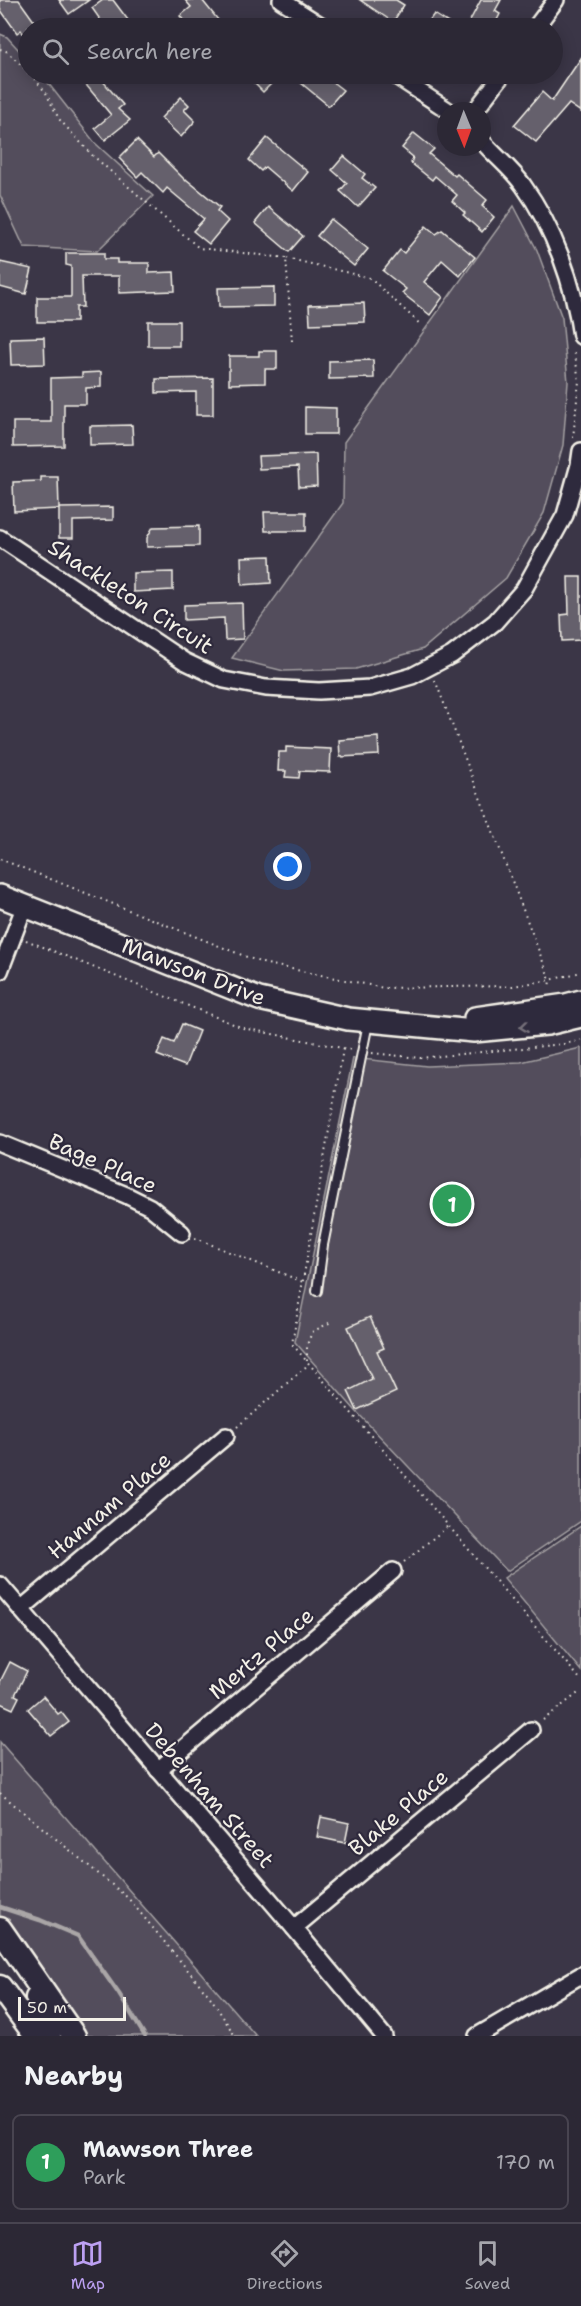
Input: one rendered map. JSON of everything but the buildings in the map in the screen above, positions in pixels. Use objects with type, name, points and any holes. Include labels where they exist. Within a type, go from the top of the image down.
[{"type":"main road","name":"Mawson Drive","points":[[0,896],[259,999],[368,1022],[474,1031],[547,1024],[581,1016]]},
{"type":"main road","name":"Mawson Drive","points":[[394,1023],[476,1018],[581,1001]]},
{"type":"main road","points":[[1,1931],[17,1969],[42,2005],[48,2020],[49,2036]]},
{"type":"main road","points":[[1,1931],[74,2036]]},
{"type":"main road","points":[[0,1987],[36,2036]]},
{"type":"street","points":[[281,0],[309,18]]},
{"type":"street","points":[[542,18],[556,0]]},
{"type":"street","points":[[408,84],[437,103]]},
{"type":"street","points":[[482,102],[495,84]]},
{"type":"street","points":[[491,151],[523,185],[547,226],[568,278],[577,341]]},
{"type":"street","name":"Shackleton Circuit","points":[[0,538],[184,661],[224,680],[266,688],[319,691],[370,688],[412,676],[452,655],[495,622],[525,589],[565,515],[579,465],[577,447]]},
{"type":"street","points":[[0,971],[25,906]]},
{"type":"street","name":"Bage Place","points":[[0,1143],[126,1195],[150,1207],[182,1233]]},
{"type":"street","name":"Hannam Place","points":[[21,1609],[226,1436]]},
{"type":"street","name":"Mertz Place","points":[[158,1770],[393,1571]]},
{"type":"street","name":"Debenham Street","points":[[0,1585],[384,2036]]},
{"type":"street","name":"Blake Place","points":[[294,1928],[531,1730]]},
{"type":"street","points":[[477,2036],[581,1975]]},
{"type":"lane","points":[[317,1291],[323,1245],[368,1022]]},
{"type":"path","points":[[0,49],[18,62]]},
{"type":"path","points":[[39,84],[59,118],[92,155],[199,248],[286,258],[370,278],[421,325]]},
{"type":"path","points":[[286,258],[292,341]]},
{"type":"path","points":[[577,341],[580,381],[577,447]]},
{"type":"path","points":[[429,667],[550,981]]},
{"type":"path","points":[[0,858],[262,963],[384,988],[513,986],[550,981],[581,972]]},
{"type":"path","points":[[14,935],[243,1028],[343,1049],[420,1058],[564,1044],[581,1040]]},
{"type":"path","points":[[343,1049],[292,1344],[581,1680]]},
{"type":"path","points":[[182,1233],[303,1282]]},
{"type":"path","points":[[308,1363],[307,1345],[312,1332],[331,1322]]},
{"type":"path","points":[[226,1436],[308,1363]]},
{"type":"path","points":[[393,1571],[448,1526]]},
{"type":"path","points":[[531,1730],[581,1690]]},
{"type":"path","points":[[0,1793],[128,1898],[212,1998],[235,2036]]},
{"type":"shaded area","points":[[0,34],[7,37],[18,49],[18,84],[49,84],[95,143],[153,196],[97,251],[24,247],[0,195]]},
{"type":"shaded area","points":[[514,206],[537,250],[562,318],[568,382],[563,445],[544,513],[506,578],[423,649],[356,669],[284,671],[232,658],[343,503],[344,442]]},
{"type":"shaded area","points":[[581,1048],[581,1521],[507,1571],[355,1410],[295,1342],[353,1058],[427,1066],[521,1062]]},
{"type":"shaded area","points":[[581,1526],[581,1671],[504,1578]]},
{"type":"shaded area","points":[[0,1742],[256,2036],[67,2036],[0,1946]]},
{"type":"waterway","points":[[0,1907],[78,1936],[145,2036]]},
{"type":"place","name":"Mawson Three","points":[[452,1204]]}]
